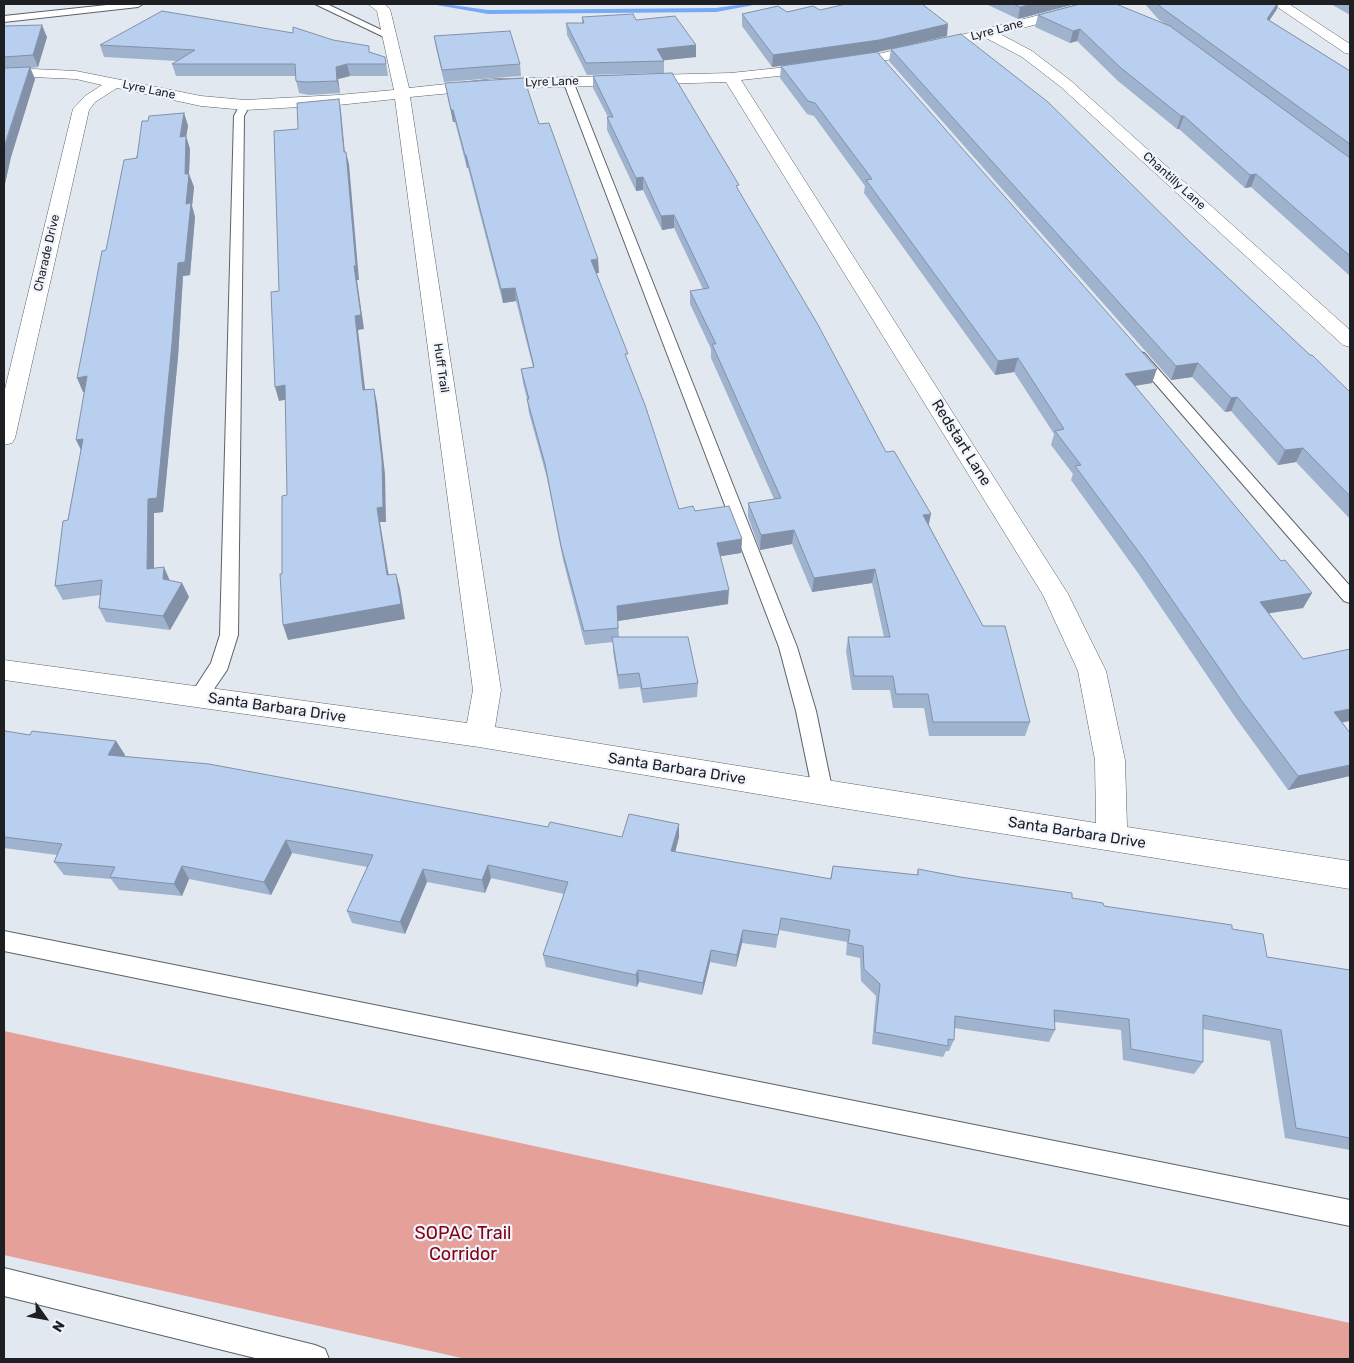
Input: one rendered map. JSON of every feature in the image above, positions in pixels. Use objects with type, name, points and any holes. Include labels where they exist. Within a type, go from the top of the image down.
[{"type":"street","name":"Huff Trail","points":[[375,4],[383,10],[402,92],[488,690],[478,736]]},
{"type":"street","name":"Lyre Lane","points":[[4,75],[33,73],[76,75],[201,101],[245,105],[338,100],[493,84],[731,77],[806,69],[878,58],[988,33],[1096,4]]},
{"type":"street","points":[[1280,4],[1350,50]]},
{"type":"street","name":"Chantilly Lane","points":[[988,33],[1027,54],[1066,84],[1350,341]]},
{"type":"street","name":"Redstart Lane","points":[[731,77],[1055,594],[1092,671],[1110,760],[1112,839]]},
{"type":"street","name":"Charade Drive","points":[[4,438],[81,108],[90,99],[115,83]]},
{"type":"street","name":"Santa Barbara Drive","points":[[4,670],[478,736],[822,793],[1350,875]]},
{"type":"lane","points":[[4,19],[138,4]]},
{"type":"lane","points":[[320,4],[389,36]]},
{"type":"lane","points":[[878,58],[892,73]]},
{"type":"lane","points":[[568,82],[788,647],[806,711],[822,793]]},
{"type":"lane","points":[[198,697],[220,665],[229,635],[239,116],[245,105]]},
{"type":"lane","points":[[1127,342],[1350,597]]},
{"type":"lane","points":[[4,942],[1350,1213]]},
{"type":"lane","points":[[4,1282],[315,1359]]},
{"type":"green space","name":"SOPAC Trail Corridor","points":[[4,1031],[1350,1323],[1350,1359],[466,1359],[4,1255]]},
{"type":"building","points":[[846,4],[922,4],[948,24],[879,40],[773,55],[742,14],[778,6],[787,12],[813,6],[820,10]]},
{"type":"building","points":[[1013,4],[1033,4],[1020,7]]},
{"type":"building","points":[[1080,4],[1116,4],[1170,26],[1350,158],[1350,256],[1256,174],[1250,175],[1184,116],[1181,116],[1121,68],[1080,29],[1073,31],[1038,15]]},
{"type":"building","points":[[1158,4],[1277,4],[1267,19],[1350,71],[1350,144],[1162,8]]},
{"type":"building","points":[[162,11],[293,33],[293,27],[333,40],[369,46],[369,52],[385,57],[386,64],[347,64],[336,67],[337,81],[306,82],[296,81],[295,64],[172,64],[195,50],[100,45]]},
{"type":"building","points":[[633,14],[636,20],[675,16],[696,45],[657,49],[664,61],[586,63],[566,23],[584,23],[582,17]]},
{"type":"building","points":[[42,25],[33,55],[4,57],[4,26]]},
{"type":"building","points":[[510,31],[520,64],[442,70],[434,36]]},
{"type":"building","points":[[961,34],[1048,102],[1191,243],[1350,392],[1350,496],[1303,448],[1285,450],[1237,397],[1231,398],[1198,363],[1176,366],[891,49]]},
{"type":"building","points":[[877,52],[1157,369],[1125,374],[1281,561],[1285,560],[1312,593],[1260,602],[1303,659],[1350,649],[1350,709],[1334,712],[1350,733],[1350,765],[1298,776],[1241,700],[1144,559],[1075,466],[1081,465],[1055,431],[1064,429],[1018,358],[998,361],[866,180],[872,179],[815,103],[808,101],[781,66]]},
{"type":"building","points":[[30,67],[5,144],[4,150],[4,68]]},
{"type":"building","points":[[672,73],[739,185],[736,186],[817,323],[886,452],[894,451],[931,514],[923,515],[983,626],[1005,626],[1030,722],[933,722],[928,694],[896,694],[893,676],[854,676],[848,637],[890,637],[875,569],[814,578],[794,530],[761,535],[748,503],[781,498],[712,344],[716,344],[690,291],[709,288],[674,215],[661,216],[643,177],[636,178],[607,117],[613,117],[593,76]]},
{"type":"building","points":[[524,78],[539,124],[549,123],[598,259],[591,260],[628,354],[625,354],[645,405],[679,509],[693,506],[695,511],[729,506],[742,539],[717,543],[729,590],[617,606],[618,628],[584,631],[561,546],[545,464],[527,399],[529,399],[521,369],[534,367],[515,288],[501,289],[445,83]]},
{"type":"building","points":[[339,99],[344,152],[346,152],[356,266],[354,266],[361,315],[355,316],[363,390],[374,389],[382,460],[383,507],[377,508],[387,575],[396,574],[401,604],[283,625],[280,574],[282,574],[282,496],[287,495],[285,385],[275,387],[271,292],[279,291],[274,131],[298,129],[297,103]]},
{"type":"building","points":[[184,113],[180,137],[186,136],[185,174],[189,174],[186,204],[191,203],[185,262],[178,263],[157,498],[148,499],[147,569],[164,567],[163,579],[182,583],[163,616],[99,608],[102,580],[55,586],[63,521],[68,520],[83,439],[76,440],[87,376],[77,378],[102,251],[106,250],[124,160],[137,158],[142,121],[148,121],[149,116]]},
{"type":"building","points":[[612,637],[688,637],[698,683],[642,689],[639,673],[618,675]]},
{"type":"building","points":[[5,731],[30,735],[32,731],[116,741],[108,755],[209,764],[548,827],[550,822],[622,837],[629,814],[679,824],[671,851],[831,879],[833,866],[918,875],[918,869],[1072,893],[1072,898],[1103,903],[1104,906],[1232,925],[1232,929],[1263,934],[1267,957],[1350,970],[1350,1138],[1296,1128],[1281,1030],[1203,1015],[1203,1062],[1131,1049],[1129,1019],[1054,1010],[1055,1030],[955,1016],[954,1040],[948,1039],[948,1046],[875,1032],[880,984],[864,969],[863,946],[848,943],[850,930],[781,918],[778,935],[743,930],[737,955],[711,950],[703,983],[638,970],[636,975],[543,955],[568,882],[488,865],[482,880],[423,869],[400,922],[347,911],[373,855],[286,840],[264,882],[182,866],[174,884],[110,877],[115,867],[54,862],[62,844],[4,837]]},
{"type":"waterway","points":[[434,4],[488,12],[716,10],[756,4]]}]
